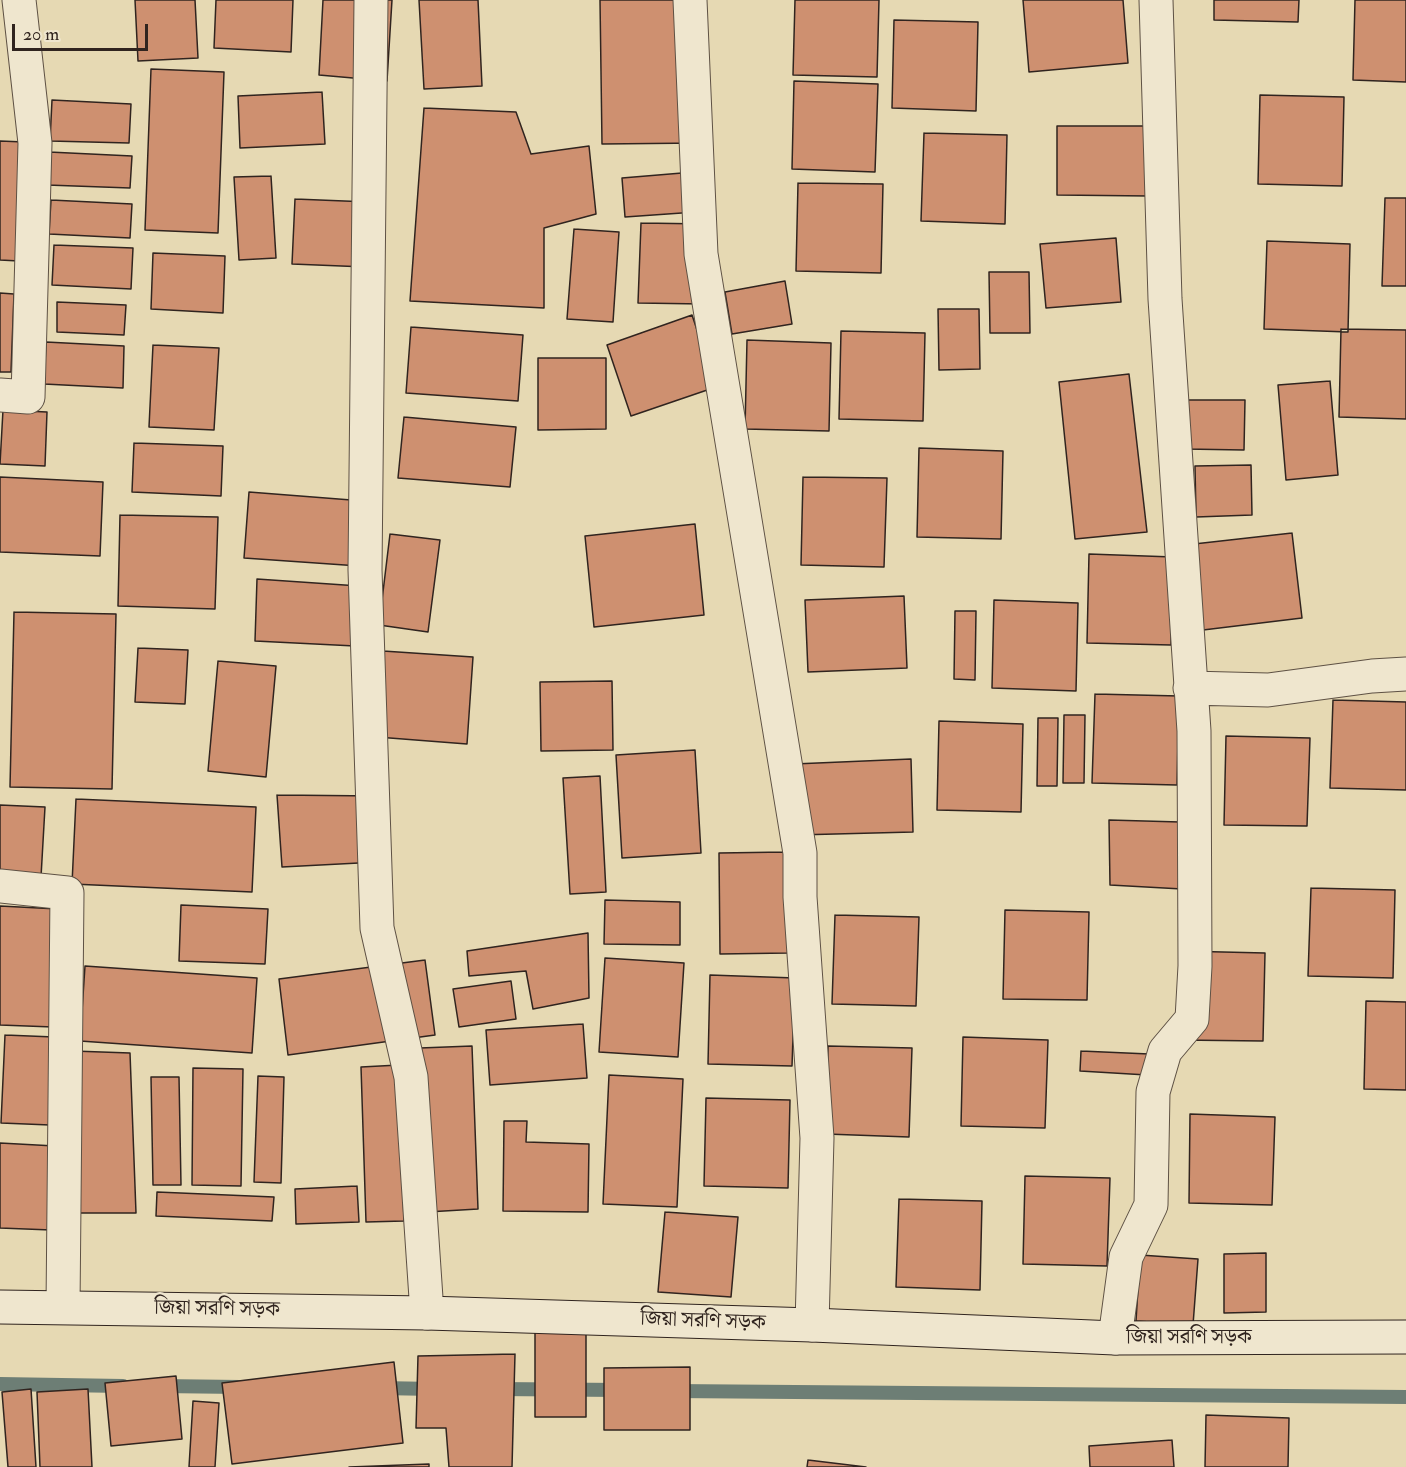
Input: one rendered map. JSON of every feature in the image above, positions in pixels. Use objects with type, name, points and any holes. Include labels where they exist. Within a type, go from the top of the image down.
[{"type":"street","points":[[0,395],[28,397],[35,143],[19,0]]},
{"type":"street","points":[[371,0],[365,570],[377,928],[411,1077],[427,1313]]},
{"type":"street","points":[[690,0],[700,254],[800,853],[800,897],[817,1138],[812,1325]]},
{"type":"street","points":[[1114,1338],[1126,1257],[1150,1205],[1153,1092],[1165,1051],[1192,1019],[1195,955],[1194,731],[1165,299],[1156,0]]},
{"type":"street","points":[[1191,688],[1268,690],[1372,676],[1406,674]]},
{"type":"street","points":[[0,886],[67,893],[63,1308]]},
{"type":"street","name":"জিয়া সরণি সড়ক","points":[[0,1307],[427,1313],[812,1325],[1114,1338],[1406,1337]]},
{"type":"building","points":[[135,0],[195,0],[198,58],[138,61]]},
{"type":"building","points":[[216,0],[293,0],[291,52],[214,48]]},
{"type":"building","points":[[323,0],[392,0],[387,81],[319,75]]},
{"type":"building","points":[[419,0],[478,0],[482,86],[424,89]]},
{"type":"building","points":[[600,0],[698,0],[700,143],[602,144]]},
{"type":"building","points":[[795,0],[879,0],[877,77],[793,75]]},
{"type":"building","points":[[1023,0],[1123,0],[1128,63],[1029,72]]},
{"type":"building","points":[[1214,0],[1299,0],[1298,22],[1214,20]]},
{"type":"building","points":[[1355,0],[1406,0],[1406,82],[1353,80]]},
{"type":"building","points":[[894,20],[978,22],[976,111],[892,108]]},
{"type":"building","points":[[151,69],[224,72],[218,233],[145,230]]},
{"type":"building","points":[[794,81],[878,84],[875,172],[792,169]]},
{"type":"building","points":[[322,92],[325,144],[240,148],[238,96]]},
{"type":"building","points":[[1260,95],[1344,97],[1342,186],[1258,184]]},
{"type":"building","points":[[52,100],[131,104],[129,143],[50,141]]},
{"type":"building","points":[[424,108],[516,112],[531,154],[589,146],[596,214],[544,228],[544,308],[410,301]]},
{"type":"building","points":[[1057,126],[1150,126],[1149,196],[1057,195]]},
{"type":"building","points":[[924,133],[1007,135],[1005,224],[921,221]]},
{"type":"building","points":[[0,141],[24,142],[19,261],[0,260]]},
{"type":"building","points":[[49,152],[132,156],[130,188],[47,185]]},
{"type":"building","points":[[706,171],[710,211],[625,217],[622,178]]},
{"type":"building","points":[[271,176],[276,258],[239,260],[234,177]]},
{"type":"building","points":[[798,183],[883,184],[881,273],[796,271]]},
{"type":"building","points":[[1385,198],[1406,198],[1406,286],[1382,286]]},
{"type":"building","points":[[295,199],[369,202],[366,267],[292,264]]},
{"type":"building","points":[[51,200],[132,204],[130,238],[49,234]]},
{"type":"building","points":[[641,223],[706,224],[703,304],[638,303]]},
{"type":"building","points":[[574,229],[619,232],[613,322],[567,319]]},
{"type":"building","points":[[1116,238],[1121,302],[1046,308],[1040,244]]},
{"type":"building","points":[[1267,241],[1350,244],[1348,332],[1264,329]]},
{"type":"building","points":[[54,245],[133,248],[131,289],[52,285]]},
{"type":"building","points":[[153,253],[225,256],[223,313],[151,309]]},
{"type":"building","points":[[989,272],[1029,272],[1030,333],[990,333]]},
{"type":"building","points":[[785,281],[792,324],[732,334],[725,292]]},
{"type":"building","points":[[0,293],[14,294],[11,372],[0,372]]},
{"type":"building","points":[[57,302],[126,305],[124,335],[57,332]]},
{"type":"building","points":[[938,309],[979,309],[980,369],[939,370]]},
{"type":"building","points":[[692,315],[716,387],[631,416],[607,345]]},
{"type":"building","points":[[411,327],[523,335],[518,401],[406,393]]},
{"type":"building","points":[[1341,329],[1406,330],[1406,419],[1339,417]]},
{"type":"building","points":[[841,331],[925,333],[923,421],[839,419]]},
{"type":"building","points":[[747,340],[831,343],[829,431],[745,429]]},
{"type":"building","points":[[46,342],[124,346],[123,388],[44,384]]},
{"type":"building","points":[[153,345],[219,348],[214,430],[149,427]]},
{"type":"building","points":[[538,358],[606,358],[606,429],[538,430]]},
{"type":"building","points":[[1129,374],[1147,532],[1075,539],[1059,382]]},
{"type":"building","points":[[1330,381],[1338,475],[1286,480],[1278,385]]},
{"type":"building","points":[[1185,400],[1245,400],[1244,450],[1185,449]]},
{"type":"building","points":[[3,410],[47,412],[45,466],[0,464]]},
{"type":"building","points":[[404,417],[516,427],[510,487],[398,478]]},
{"type":"building","points":[[134,443],[223,446],[221,496],[132,492]]},
{"type":"building","points":[[919,448],[1003,451],[1001,539],[917,537]]},
{"type":"building","points":[[1251,465],[1252,515],[1196,517],[1195,466]]},
{"type":"building","points":[[0,477],[103,482],[100,556],[0,552]]},
{"type":"building","points":[[803,477],[887,478],[884,567],[801,565]]},
{"type":"building","points":[[249,492],[364,501],[359,566],[244,558]]},
{"type":"building","points":[[120,515],[218,517],[215,609],[118,606]]},
{"type":"building","points":[[695,524],[704,615],[594,627],[585,536]]},
{"type":"building","points":[[1292,533],[1302,618],[1203,630],[1194,544]]},
{"type":"building","points":[[390,534],[440,540],[428,632],[379,625]]},
{"type":"building","points":[[1089,554],[1173,557],[1171,645],[1087,643]]},
{"type":"building","points":[[257,579],[359,586],[355,646],[255,641]]},
{"type":"building","points":[[904,596],[907,668],[808,672],[805,600]]},
{"type":"building","points":[[994,600],[1078,603],[1076,691],[992,688]]},
{"type":"building","points":[[955,611],[976,611],[975,680],[954,679]]},
{"type":"building","points":[[14,612],[116,614],[112,789],[10,787]]},
{"type":"building","points":[[138,648],[188,650],[185,704],[135,702]]},
{"type":"building","points":[[383,651],[473,657],[467,744],[377,737]]},
{"type":"building","points":[[218,661],[276,666],[266,777],[208,771]]},
{"type":"building","points":[[612,681],[613,750],[541,751],[540,682]]},
{"type":"building","points":[[1095,694],[1179,696],[1177,785],[1092,783]]},
{"type":"building","points":[[1333,700],[1406,702],[1406,790],[1330,788]]},
{"type":"building","points":[[1064,715],[1085,715],[1084,783],[1063,783]]},
{"type":"building","points":[[1038,718],[1058,718],[1057,786],[1037,786]]},
{"type":"building","points":[[939,721],[1023,724],[1021,812],[937,810]]},
{"type":"building","points":[[1226,736],[1310,738],[1307,826],[1224,825]]},
{"type":"building","points":[[695,750],[701,853],[622,858],[616,755]]},
{"type":"building","points":[[911,759],[913,832],[796,835],[794,764]]},
{"type":"building","points":[[600,776],[606,892],[570,894],[563,778]]},
{"type":"building","points":[[277,795],[377,796],[378,862],[282,867]]},
{"type":"building","points":[[76,799],[256,807],[252,892],[72,884]]},
{"type":"building","points":[[0,805],[45,807],[41,877],[0,875]]},
{"type":"building","points":[[1109,820],[1180,822],[1182,889],[1110,885]]},
{"type":"building","points":[[786,852],[788,953],[720,954],[719,853]]},
{"type":"building","points":[[1311,888],[1395,890],[1393,978],[1308,976]]},
{"type":"building","points":[[605,900],[680,902],[680,945],[604,944]]},
{"type":"building","points":[[181,905],[268,909],[265,964],[179,961]]},
{"type":"building","points":[[0,906],[58,909],[53,1027],[0,1025]]},
{"type":"building","points":[[1005,910],[1089,912],[1087,1000],[1003,999]]},
{"type":"building","points":[[835,915],[919,917],[916,1006],[832,1004]]},
{"type":"building","points":[[588,933],[589,998],[533,1009],[526,971],[469,976],[467,951]]},
{"type":"building","points":[[1181,951],[1265,953],[1263,1041],[1179,1040]]},
{"type":"building","points":[[605,958],[684,963],[678,1057],[599,1052]]},
{"type":"building","points":[[425,960],[435,1035],[288,1055],[279,979]]},
{"type":"building","points":[[85,966],[257,978],[252,1053],[80,1041]]},
{"type":"building","points":[[710,975],[795,978],[792,1066],[708,1064]]},
{"type":"building","points":[[511,981],[516,1019],[459,1027],[453,989]]},
{"type":"building","points":[[1366,1001],[1406,1002],[1406,1090],[1364,1089]]},
{"type":"building","points":[[583,1024],[587,1078],[490,1085],[486,1030]]},
{"type":"building","points":[[5,1035],[54,1037],[50,1125],[1,1123]]},
{"type":"building","points":[[963,1037],[1048,1040],[1045,1128],[961,1126]]},
{"type":"building","points":[[472,1046],[478,1209],[427,1212],[420,1048]]},
{"type":"building","points":[[828,1046],[912,1048],[909,1137],[826,1134]]},
{"type":"building","points":[[73,1051],[130,1053],[136,1213],[76,1213]]},
{"type":"building","points":[[1081,1051],[1149,1054],[1147,1075],[1080,1071]]},
{"type":"building","points":[[399,1065],[404,1221],[366,1222],[361,1067]]},
{"type":"building","points":[[193,1068],[243,1069],[241,1186],[192,1185]]},
{"type":"building","points":[[609,1075],[683,1079],[677,1207],[603,1204]]},
{"type":"building","points":[[258,1076],[284,1077],[281,1183],[254,1182]]},
{"type":"building","points":[[151,1077],[179,1077],[181,1185],[153,1185]]},
{"type":"building","points":[[706,1098],[790,1100],[788,1188],[704,1186]]},
{"type":"building","points":[[1190,1114],[1275,1117],[1272,1205],[1189,1203]]},
{"type":"building","points":[[504,1121],[527,1121],[526,1142],[589,1144],[588,1212],[503,1211]]},
{"type":"building","points":[[0,1143],[55,1146],[51,1230],[0,1228]]},
{"type":"building","points":[[1025,1176],[1110,1178],[1107,1266],[1023,1264]]},
{"type":"building","points":[[357,1186],[359,1222],[296,1224],[295,1189]]},
{"type":"building","points":[[157,1192],[274,1197],[272,1221],[156,1216]]},
{"type":"building","points":[[899,1199],[982,1201],[980,1290],[896,1287]]},
{"type":"building","points":[[665,1212],[738,1217],[731,1297],[658,1292]]},
{"type":"building","points":[[1266,1253],[1266,1312],[1224,1313],[1224,1254]]},
{"type":"building","points":[[1140,1255],[1198,1259],[1193,1325],[1136,1321]]},
{"type":"building","points":[[586,1327],[586,1417],[535,1417],[535,1328]]},
{"type":"building","points":[[515,1354],[512,1467],[449,1467],[446,1428],[416,1428],[418,1356]]},
{"type":"building","points":[[394,1362],[403,1443],[232,1464],[222,1383]]},
{"type":"building","points":[[690,1367],[690,1430],[604,1430],[604,1368]]},
{"type":"building","points":[[176,1376],[182,1439],[111,1446],[105,1383]]},
{"type":"building","points":[[31,1389],[36,1467],[8,1467],[2,1392]]},
{"type":"building","points":[[88,1389],[92,1467],[40,1467],[37,1392]]},
{"type":"building","points":[[193,1401],[219,1403],[215,1467],[189,1467]]},
{"type":"building","points":[[1206,1415],[1289,1418],[1288,1467],[1205,1467]]},
{"type":"building","points":[[1172,1440],[1174,1467],[1090,1467],[1089,1446]]},
{"type":"building","points":[[808,1460],[866,1467],[807,1467]]},
{"type":"building","points":[[429,1464],[429,1467],[349,1467]]},
{"type":"waterway","points":[[0,1384],[123,1386]]},
{"type":"waterway","points":[[160,1386],[240,1387]]},
{"type":"waterway","points":[[379,1388],[435,1389]]},
{"type":"waterway","points":[[496,1389],[621,1390]]},
{"type":"waterway","points":[[673,1391],[1406,1397]]}]
